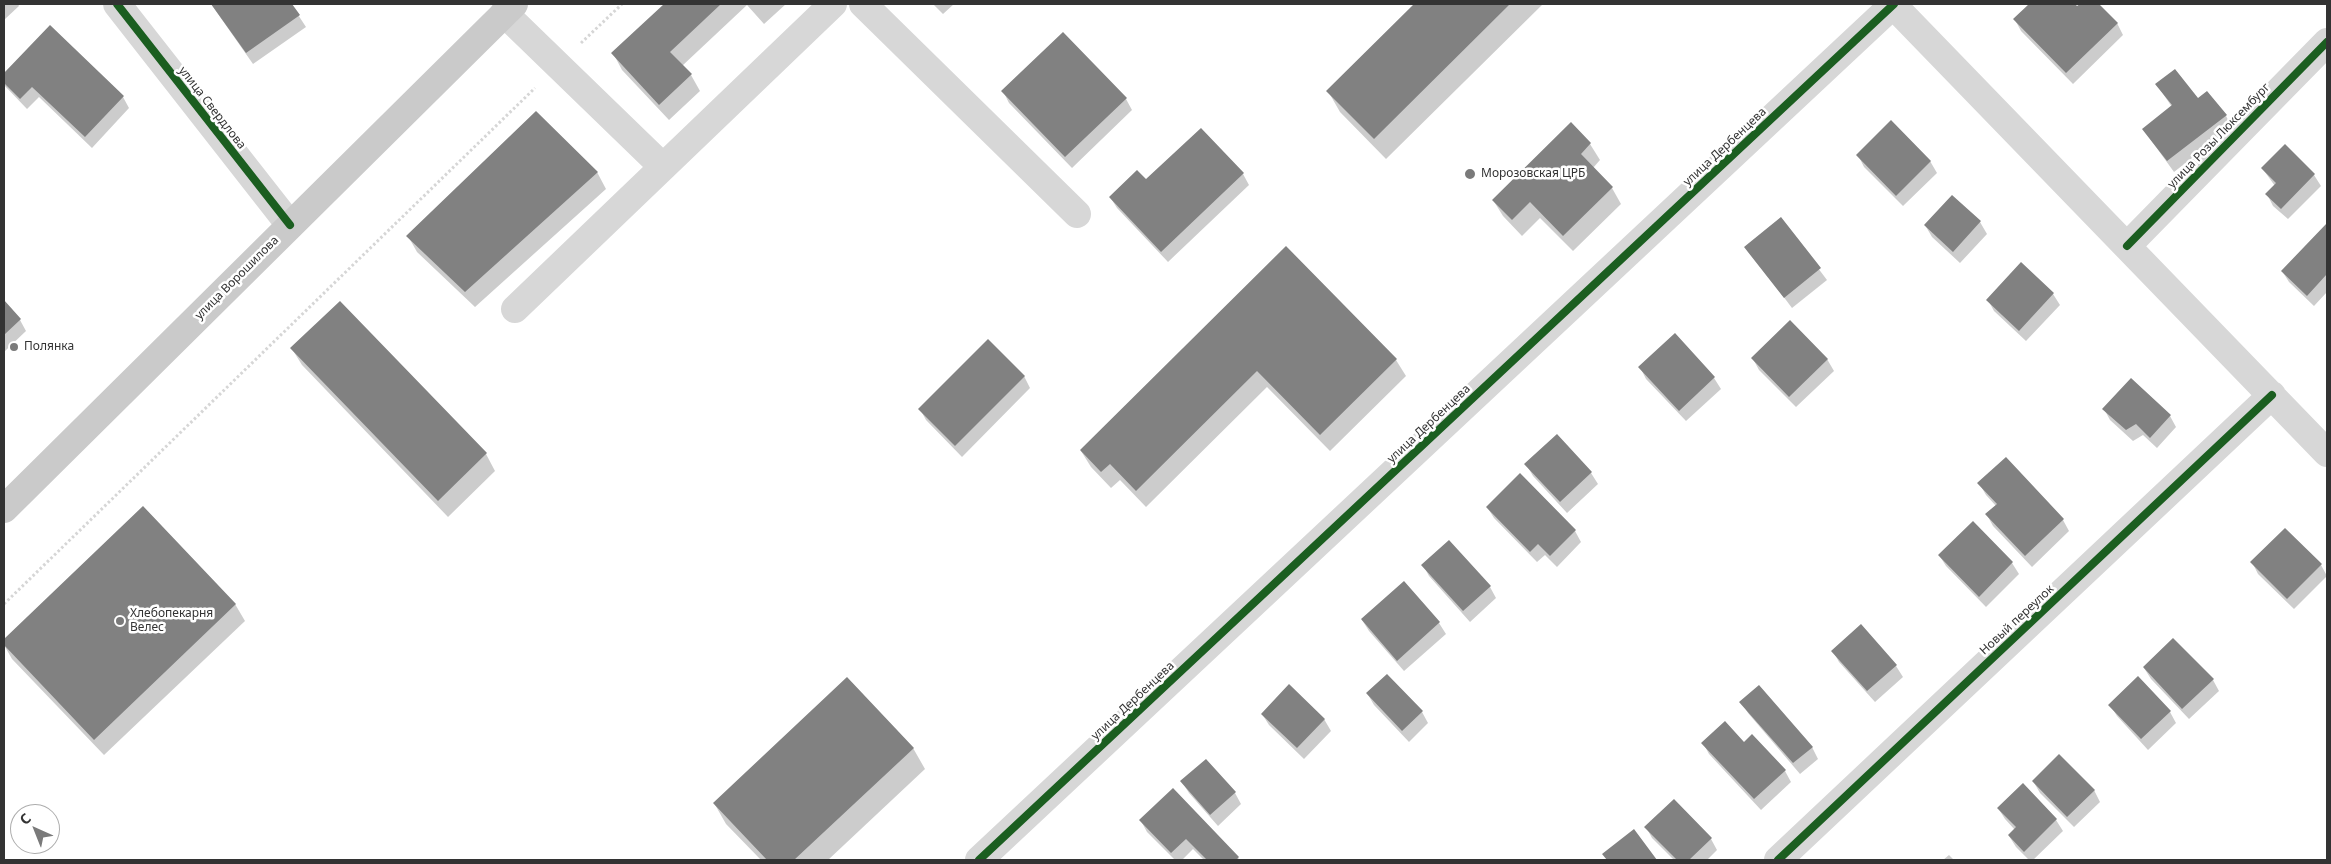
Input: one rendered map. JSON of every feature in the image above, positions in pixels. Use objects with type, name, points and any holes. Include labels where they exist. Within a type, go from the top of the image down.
[{"type":"main road","name":"улица Ворошилова","points":[[4,509],[509,8]]},
{"type":"street","name":"улица Свердлова","points":[[117,4],[290,225]]},
{"type":"street","points":[[515,309],[833,4]]},
{"type":"street","points":[[863,4],[1077,214]]},
{"type":"street","points":[[1893,4],[2327,453]]},
{"type":"street","name":"улица Дербенцева","points":[[979,860],[1893,4]]},
{"type":"street","points":[[509,8],[558,65],[663,167]]},
{"type":"street","name":"улица Розы Люксембург","points":[[2127,246],[2327,42]]},
{"type":"street","name":"Новый переулок","points":[[1778,860],[2272,396]]},
{"type":"path","points":[[4,604],[622,4]]},
{"type":"building","points":[[211,4],[292,4],[300,15],[246,53]]},
{"type":"building","points":[[664,4],[721,4],[670,52],[692,74],[659,105],[611,53]]},
{"type":"building","points":[[1414,4],[1510,4],[1374,139],[1326,91]]},
{"type":"building","points":[[2029,4],[2075,4],[2077,6],[2080,4],[2099,4],[2118,23],[2066,73],[2013,19]]},
{"type":"building","points":[[50,25],[124,96],[85,137],[32,87],[20,99],[4,83],[4,73]]},
{"type":"building","points":[[1063,32],[1127,98],[1065,157],[1001,91]]},
{"type":"building","points":[[2175,69],[2198,98],[2207,91],[2227,115],[2167,161],[2142,129],[2172,105],[2155,84]]},
{"type":"building","points":[[536,111],[598,172],[465,292],[406,236]]},
{"type":"building","points":[[1891,120],[1931,161],[1896,196],[1856,155]]},
{"type":"building","points":[[1571,122],[1591,143],[1581,154],[1613,187],[1563,236],[1530,202],[1512,220],[1492,200]]},
{"type":"building","points":[[1201,128],[1244,173],[1161,252],[1109,197],[1137,170],[1146,179]]},
{"type":"building","points":[[2285,144],[2315,174],[2281,209],[2265,194],[2276,183],[2261,168]]},
{"type":"building","points":[[1952,195],[1981,221],[1953,252],[1924,225]]},
{"type":"building","points":[[1781,217],[1821,268],[1784,298],[1744,247]]},
{"type":"building","points":[[2327,223],[2327,274],[2307,296],[2281,271]]},
{"type":"building","points":[[1286,246],[1397,359],[1320,435],[1257,371],[1136,491],[1110,464],[1101,472],[1080,450]]},
{"type":"building","points":[[2021,262],[2054,293],[2019,331],[1986,300]]},
{"type":"building","points":[[4,300],[21,319],[4,335]]},
{"type":"building","points":[[340,301],[487,453],[438,501],[290,348]]},
{"type":"building","points":[[1790,320],[1828,359],[1789,397],[1751,358]]},
{"type":"building","points":[[1675,333],[1715,377],[1679,411],[1638,367]]},
{"type":"building","points":[[988,339],[1025,376],[955,446],[918,409]]},
{"type":"building","points":[[2131,378],[2171,415],[2150,438],[2136,424],[2126,430],[2102,409]]},
{"type":"building","points":[[1557,434],[1592,472],[1560,502],[1524,464]]},
{"type":"building","points":[[2006,457],[2064,519],[2025,556],[1985,514],[1997,504],[1977,483]]},
{"type":"building","points":[[1520,473],[1576,530],[1550,556],[1538,544],[1530,552],[1486,507]]},
{"type":"building","name":"Хлебопекарня Велес","points":[[143,506],[236,604],[94,740],[4,645],[4,639]]},
{"type":"building","points":[[1973,521],[2013,562],[1979,597],[1938,555]]},
{"type":"building","points":[[2285,528],[2322,564],[2287,599],[2250,562]]},
{"type":"building","points":[[1449,540],[1491,586],[1463,611],[1421,565]]},
{"type":"building","points":[[1404,581],[1440,622],[1397,661],[1361,619]]},
{"type":"building","points":[[1861,624],[1897,665],[1867,691],[1831,651]]},
{"type":"building","points":[[2173,638],[2214,679],[2182,709],[2143,667]]},
{"type":"building","points":[[1387,674],[1423,711],[1402,731],[1366,693]]},
{"type":"building","points":[[2138,676],[2171,711],[2141,739],[2108,705]]},
{"type":"building","points":[[847,677],[914,748],[794,860],[767,860],[713,803]]},
{"type":"building","points":[[1289,684],[1325,719],[1297,748],[1261,714]]},
{"type":"building","points":[[1759,685],[1813,747],[1793,763],[1739,702]]},
{"type":"building","points":[[1725,721],[1744,742],[1752,734],[1786,770],[1754,799],[1701,743]]},
{"type":"building","points":[[2059,754],[2095,790],[2067,817],[2032,781]]},
{"type":"building","points":[[1206,759],[1236,792],[1210,815],[1180,781]]},
{"type":"building","points":[[2023,783],[2057,819],[2024,852],[2008,835],[2016,827],[1997,808]]},
{"type":"building","points":[[1173,788],[1239,857],[1236,860],[1207,860],[1186,839],[1171,853],[1139,820]]},
{"type":"building","points":[[1674,799],[1712,838],[1689,860],[1677,860],[1644,827]]},
{"type":"building","points":[[1634,829],[1657,860],[1607,860],[1602,854]]},
{"type":"cycle path","points":[[117,4],[290,225]]},
{"type":"cycle path","points":[[979,860],[1894,4]]},
{"type":"cycle path","points":[[2127,246],[2327,42]]},
{"type":"cycle path","points":[[1778,860],[2272,395]]},
{"type":"place","name":"Морозовская ЦРБ","points":[[1470,174]]},
{"type":"place","name":"Полянка","points":[[14,347]]},
{"type":"place","name":"Хлебопекарня Велес","points":[[120,621]]}]
